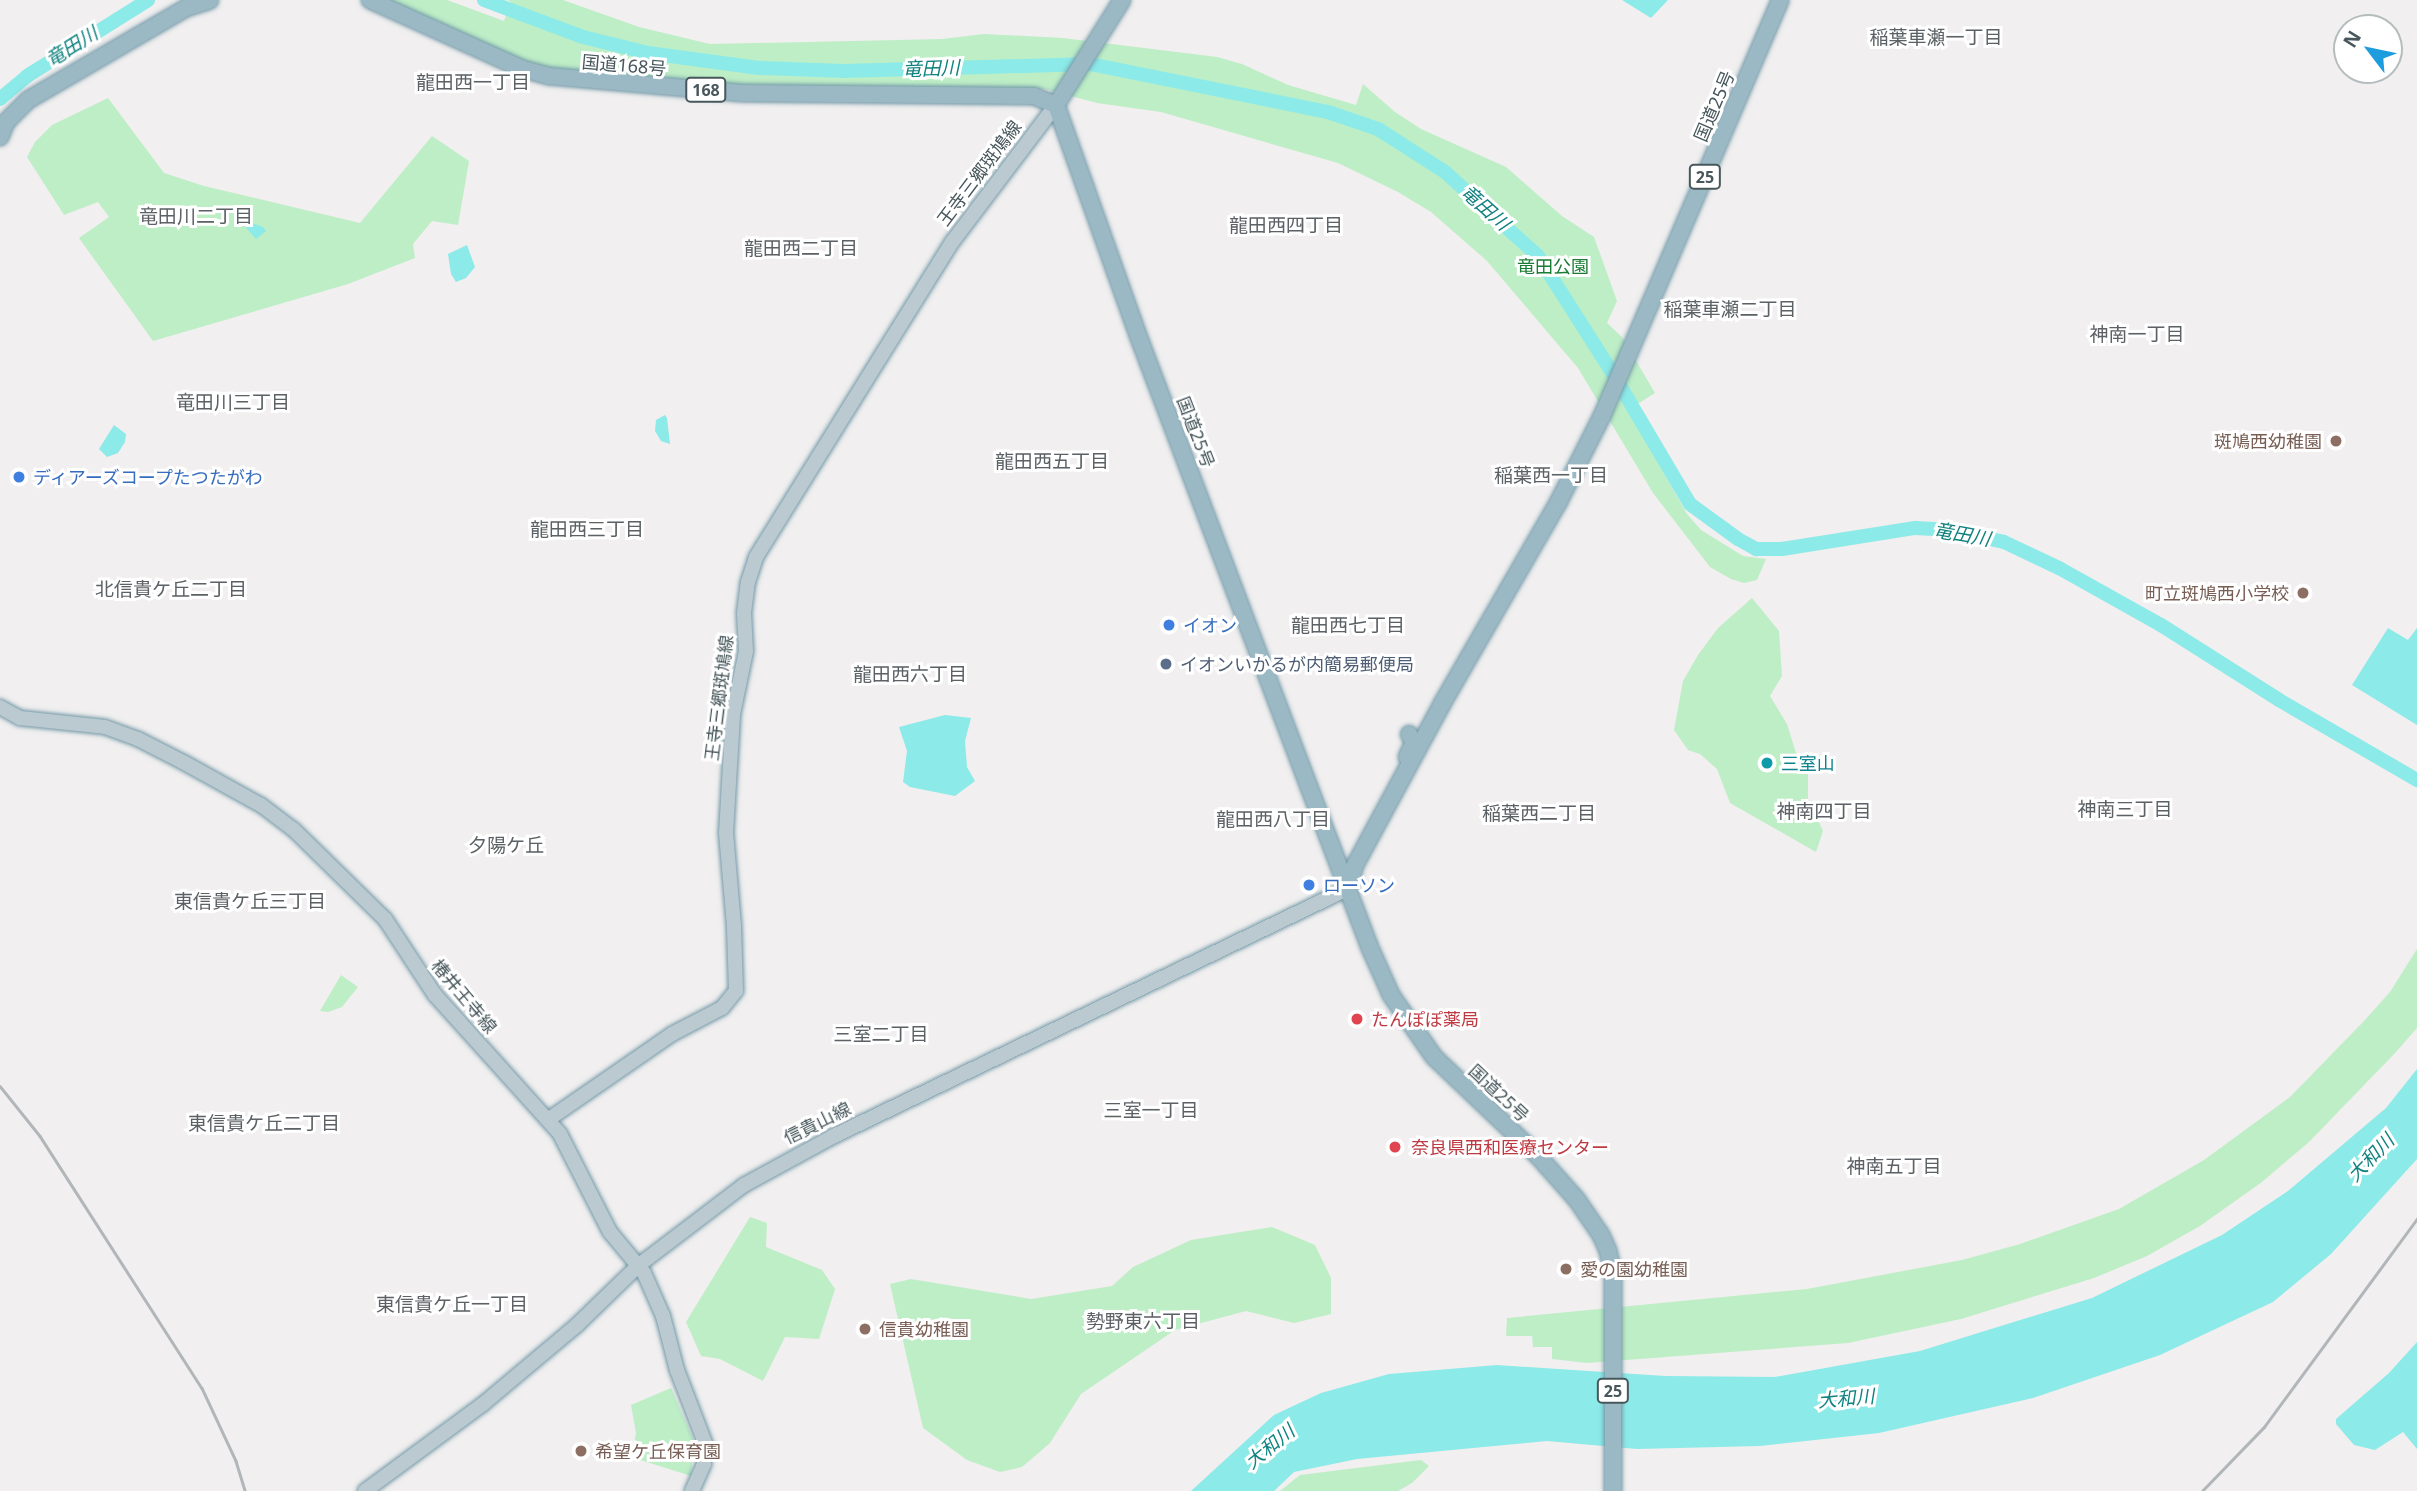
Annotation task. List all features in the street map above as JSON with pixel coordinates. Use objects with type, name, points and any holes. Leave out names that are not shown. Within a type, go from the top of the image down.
[{"type":"highway","points":[[0,137],[6,121],[28,100],[186,8],[210,0]]},
{"type":"highway","name":"国道168号","points":[[370,0],[523,69],[562,78],[742,93],[1034,96],[1056,105]]},
{"type":"highway","points":[[1056,105],[1122,0]]},
{"type":"highway","name":"国道25号","points":[[1349,888],[1355,865],[1416,768],[1438,713],[1559,501],[1607,406],[1780,0]]},
{"type":"highway","name":"国道25号","points":[[1056,105],[1139,338],[1370,948],[1406,1020],[1434,1057],[1538,1156],[1577,1200],[1601,1235],[1608,1251],[1613,1273],[1613,1488]]},
{"type":"highway","points":[[1369,841],[1371,821],[1414,746],[1409,734]]},
{"type":"highway","name":"国道25号","points":[[1349,888],[1380,840],[1396,798]]},
{"type":"main road","name":"王寺三郷斑鳩線","points":[[549,1119],[671,1034],[722,1008],[736,991],[734,926],[726,833],[733,714],[746,651],[744,613],[748,582],[756,556],[953,241],[1056,105]]},
{"type":"main road","name":"椿井王寺線","points":[[0,707],[20,718],[105,727],[138,739],[261,805],[310,845],[385,919],[435,996],[549,1119],[560,1134],[610,1232],[639,1265],[663,1316],[677,1370],[705,1443],[704,1464],[692,1491]]},
{"type":"main road","name":"信貴山線","points":[[365,1491],[494,1395],[577,1325],[639,1265],[744,1185],[789,1158],[1349,888]]},
{"type":"green space","name":"竜田公園","points":[[383,0],[447,0],[504,21],[511,2],[507,0],[563,0],[639,27],[710,44],[942,39],[984,34],[1063,38],[1217,57],[1242,64],[1288,85],[1356,105],[1363,84],[1395,112],[1421,129],[1506,167],[1562,216],[1594,237],[1617,301],[1607,323],[1622,337],[1655,393],[1628,410],[1687,514],[1701,530],[1743,556],[1766,559],[1757,580],[1744,583],[1710,567],[1653,493],[1578,368],[1487,261],[1431,212],[1398,192],[1338,163],[1161,112],[1097,103],[1045,89],[760,87],[535,68]]},
{"type":"green space","points":[[108,98],[164,173],[204,186],[360,223],[432,136],[469,161],[458,225],[432,221],[413,244],[415,258],[348,284],[153,341],[79,238],[109,217],[98,202],[64,215],[27,157],[35,142],[52,125]]},
{"type":"green space","points":[[1752,598],[1779,631],[1782,676],[1770,696],[1787,724],[1796,753],[1808,769],[1808,798],[1823,831],[1816,852],[1730,803],[1717,769],[1700,754],[1688,750],[1674,730],[1683,681],[1698,655],[1718,628]]},
{"type":"green space","points":[[2417,949],[2417,1028],[2396,1052],[2309,1142],[2262,1182],[2200,1226],[2147,1256],[2094,1278],[1961,1319],[1848,1343],[1587,1363],[1552,1359],[1552,1347],[1533,1347],[1532,1336],[1506,1336],[1507,1318],[1807,1289],[1962,1260],[2020,1244],[2119,1209],[2204,1160],[2290,1097],[2390,992]]},
{"type":"green space","points":[[341,975],[358,987],[342,1007],[328,1012],[320,1011]]},
{"type":"green space","points":[[750,1217],[767,1223],[766,1247],[822,1270],[835,1289],[819,1339],[785,1337],[763,1381],[720,1359],[701,1356],[686,1322]]},
{"type":"green space","points":[[1272,1227],[1315,1245],[1331,1278],[1331,1314],[1294,1323],[1246,1311],[1175,1330],[1081,1394],[1050,1443],[1022,1467],[1000,1472],[967,1460],[923,1428],[890,1284],[911,1279],[1031,1299],[1112,1286],[1133,1267],[1191,1240]]},
{"type":"green space","points":[[671,1388],[694,1441],[691,1476],[631,1457],[636,1433],[631,1405]]},
{"type":"green space","points":[[1421,1460],[1429,1466],[1412,1483],[1398,1491],[1280,1491],[1300,1475]]},
{"type":"water","points":[[1622,0],[1668,0],[1651,18]]},
{"type":"water","points":[[244,220],[263,227],[266,231],[256,239],[241,222]]},
{"type":"water","points":[[467,245],[475,267],[466,278],[456,282],[451,274],[448,254]]},
{"type":"water","points":[[665,415],[670,444],[661,441],[655,431],[656,420]]},
{"type":"water","points":[[114,425],[126,434],[125,442],[118,453],[107,457],[99,449]]},
{"type":"water","points":[[2388,628],[2408,640],[2417,628],[2417,725],[2352,685]]},
{"type":"water","points":[[945,715],[971,718],[965,741],[967,767],[975,781],[955,796],[910,787],[903,782],[907,751],[899,727]]},
{"type":"water","name":"大和川","points":[[2417,1069],[2417,1159],[2331,1254],[2273,1302],[2160,1355],[2033,1398],[1879,1433],[1760,1446],[1637,1449],[1547,1441],[1357,1459],[1294,1472],[1274,1491],[1191,1491],[1274,1415],[1321,1393],[1389,1374],[1497,1365],[1665,1376],[1775,1377],[1920,1351],[2092,1298],[2222,1235],[2288,1191],[2386,1108]]},
{"type":"water","points":[[2417,1342],[2417,1449],[2403,1432],[2375,1450],[2354,1445],[2336,1424],[2336,1419],[2389,1373]]},
{"type":"waterway","name":"竜田川","points":[[0,99],[27,76],[148,0]]},
{"type":"waterway","name":"竜田川","points":[[484,0],[583,37],[648,53],[759,68],[843,71],[1090,64],[1328,112],[1378,129],[1445,172],[1538,256],[1612,372],[1690,504],[1738,539],[1756,549],[1782,549],[1915,528],[1948,530],[2004,542],[2059,568],[2161,625],[2279,700],[2417,780]]},
{"type":"railway","points":[[0,1086],[40,1136],[202,1388],[236,1461],[245,1491]]},
{"type":"railway","points":[[2202,1491],[2264,1427],[2417,1219]]},
{"type":"place","name":"斑鳩西幼稚園","points":[[2336,441]]},
{"type":"place","name":"ディアーズコープたつたがわ","points":[[19,477]]},
{"type":"place","name":"町立斑鳩西小学校","points":[[2303,593]]},
{"type":"place","name":"イオン","points":[[1169,625]]},
{"type":"place","name":"イオンいかるが内簡易郵便局","points":[[1166,664]]},
{"type":"place","name":"三室山","points":[[1767,763]]},
{"type":"place","name":"ローソン","points":[[1309,885]]},
{"type":"place","name":"たんぽぽ薬局","points":[[1357,1019]]},
{"type":"place","name":"奈良県西和医療センター","points":[[1395,1147]]},
{"type":"place","name":"愛の園幼稚園","points":[[1566,1269]]},
{"type":"place","name":"信貴幼稚園","points":[[865,1329]]},
{"type":"place","name":"希望ケ丘保育園","points":[[581,1451]]},
{"type":"district","name":"稲葉車瀬一丁目","points":[[1936,38]]},
{"type":"district","name":"龍田西一丁目","points":[[473,83]]},
{"type":"district","name":"竜田川二丁目","points":[[196,217]]},
{"type":"district","name":"龍田西四丁目","points":[[1286,226]]},
{"type":"district","name":"龍田西二丁目","points":[[801,249]]},
{"type":"district","name":"稲葉車瀬二丁目","points":[[1730,310]]},
{"type":"district","name":"神南一丁目","points":[[2137,335]]},
{"type":"district","name":"竜田川三丁目","points":[[233,403]]},
{"type":"district","name":"龍田西五丁目","points":[[1052,462]]},
{"type":"district","name":"稲葉西一丁目","points":[[1551,476]]},
{"type":"district","name":"龍田西三丁目","points":[[587,530]]},
{"type":"district","name":"北信貴ケ丘二丁目","points":[[171,590]]},
{"type":"district","name":"龍田西七丁目","points":[[1348,626]]},
{"type":"district","name":"龍田西六丁目","points":[[910,675]]},
{"type":"district","name":"神南三丁目","points":[[2125,810]]},
{"type":"district","name":"神南四丁目","points":[[1824,812]]},
{"type":"district","name":"稲葉西二丁目","points":[[1539,814]]},
{"type":"district","name":"龍田西八丁目","points":[[1273,820]]},
{"type":"district","name":"夕陽ケ丘","points":[[506,846]]},
{"type":"district","name":"東信貴ケ丘三丁目","points":[[250,902]]},
{"type":"district","name":"三室二丁目","points":[[881,1035]]},
{"type":"district","name":"三室一丁目","points":[[1151,1111]]},
{"type":"district","name":"東信貴ケ丘二丁目","points":[[264,1124]]},
{"type":"district","name":"神南五丁目","points":[[1894,1167]]},
{"type":"district","name":"東信貴ケ丘一丁目","points":[[452,1305]]},
{"type":"district","name":"勢野東六丁目","points":[[1143,1322]]}]
